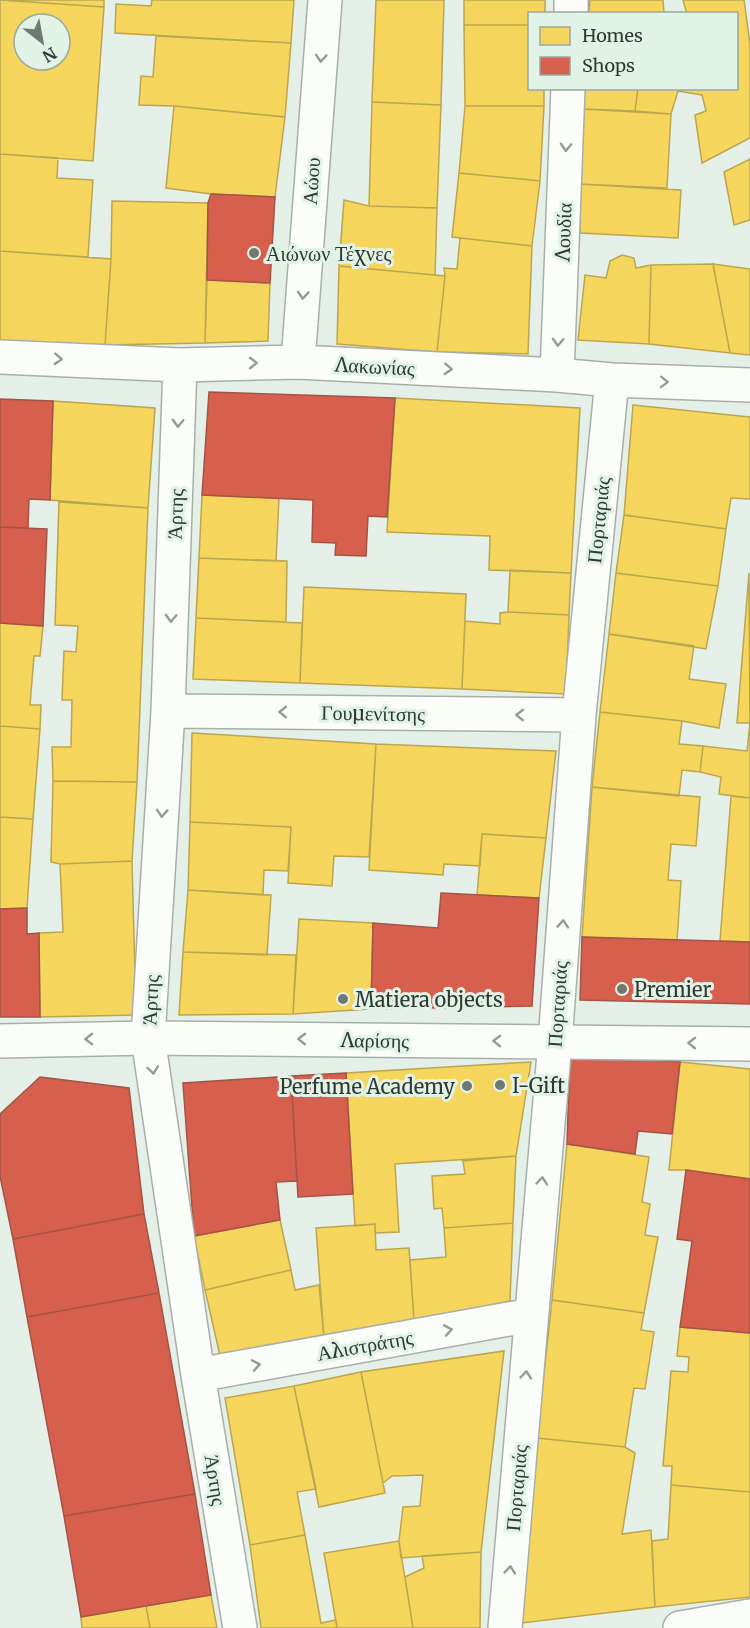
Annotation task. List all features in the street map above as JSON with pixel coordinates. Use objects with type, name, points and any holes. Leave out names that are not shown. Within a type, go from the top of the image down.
[{"type":"street","name":"Αώου","points":[[298,362],[325,0]]},
{"type":"street","name":"Λουδία","points":[[557,375],[568,90]]},
{"type":"street","name":"Λακωνίας","points":[[0,357],[180,365],[298,362],[557,375],[612,380],[750,385]]},
{"type":"street","name":"Άρτης","points":[[180,365],[168,711],[148,1038],[198,1375],[240,1628]]},
{"type":"street","name":"Πορταριάς","points":[[505,1628],[555,1042],[579,715],[612,380]]},
{"type":"street","name":"Γουμενίτσης","points":[[168,711],[579,715]]},
{"type":"street","name":"Λαρίσης","points":[[0,1041],[148,1038],[750,1044]]},
{"type":"street","name":"Αλιστράτης","points":[[198,1375],[531,1315]]},
{"type":"street","points":[[680,1628],[750,1616]]},
{"type":"building: Homes","points":[[0,0],[104,7],[93,161],[0,154]]},
{"type":"building: Homes","points":[[0,0],[104,0],[104,7]]},
{"type":"building: Homes","points":[[152,0],[294,0],[291,43],[115,33],[116,4],[151,6]]},
{"type":"building: Homes","points":[[376,0],[444,0],[441,105],[372,102]]},
{"type":"building: Homes","points":[[464,0],[545,0],[545,12],[528,12],[528,25],[464,25]]},
{"type":"building: Homes","points":[[590,0],[663,0],[664,12],[589,12]]},
{"type":"building: Homes","points":[[683,0],[744,0],[750,44],[750,138],[702,163],[695,115],[706,111],[702,95],[678,91],[671,114],[635,111],[638,90],[738,90],[738,12],[686,12]]},
{"type":"building: Homes","points":[[464,25],[528,25],[528,90],[544,90],[544,106],[465,106]]},
{"type":"building: Homes","points":[[156,36],[291,43],[285,117],[174,106],[139,105],[141,76],[153,77]]},
{"type":"building: Homes","points":[[584,90],[638,90],[635,111],[583,109]]},
{"type":"building: Homes","points":[[372,102],[441,105],[437,208],[369,206]]},
{"type":"building: Homes","points":[[174,106],[285,117],[275,197],[211,194],[166,188]]},
{"type":"building: Homes","points":[[465,106],[544,106],[540,181],[459,173]]},
{"type":"building: Homes","points":[[583,109],[671,114],[667,188],[579,184]]},
{"type":"building: Homes","points":[[0,154],[58,158],[57,178],[93,180],[88,257],[0,251]]},
{"type":"building: Homes","points":[[750,159],[750,220],[734,225],[724,172]]},
{"type":"building: Homes","points":[[459,173],[540,181],[532,246],[452,237]]},
{"type":"building: Homes","points":[[579,184],[681,190],[678,238],[580,233]]},
{"type":"building: Homes","points":[[344,200],[369,206],[437,208],[435,275],[339,266]]},
{"type":"building: Homes","points":[[112,201],[208,203],[205,343],[105,345],[111,259]]},
{"type":"building: Homes","points":[[460,238],[532,246],[528,354],[437,352],[444,268],[457,269]]},
{"type":"building: Homes","points":[[0,251],[111,259],[105,345],[0,345]]},
{"type":"building: Homes","points":[[622,255],[634,258],[636,268],[651,265],[649,344],[578,340],[585,275],[606,278],[610,261]]},
{"type":"building: Homes","points":[[713,264],[730,353],[649,344],[651,265]]},
{"type":"building: Homes","points":[[713,264],[750,269],[750,355],[730,353]]},
{"type":"building: Homes","points":[[339,266],[445,276],[437,352],[337,344]]},
{"type":"building: Homes","points":[[207,280],[270,283],[268,341],[205,343]]},
{"type":"building: Homes","points":[[395,398],[580,408],[571,573],[489,570],[490,536],[387,532]]},
{"type":"building: Homes","points":[[53,401],[155,408],[148,508],[50,500]]},
{"type":"building: Homes","points":[[633,405],[750,417],[750,499],[731,498],[726,529],[624,515]]},
{"type":"building: Homes","points":[[202,495],[279,498],[276,561],[199,558]]},
{"type":"building: Homes","points":[[59,502],[148,508],[137,782],[53,781],[52,747],[71,747],[72,700],[62,700],[64,651],[76,652],[78,626],[55,625]]},
{"type":"building: Homes","points":[[624,515],[726,529],[718,586],[616,573]]},
{"type":"building: Homes","points":[[199,558],[287,561],[286,622],[196,618]]},
{"type":"building: Homes","points":[[510,570],[571,573],[569,615],[508,612]]},
{"type":"building: Homes","points":[[616,573],[718,586],[706,649],[609,634]]},
{"type":"building: Homes","points":[[749,573],[750,723],[737,723]]},
{"type":"building: Homes","points":[[304,587],[466,594],[462,689],[300,683]]},
{"type":"building: Homes","points":[[500,613],[569,615],[566,694],[462,689],[465,621],[500,624]]},
{"type":"building: Homes","points":[[196,618],[302,623],[300,683],[193,679]]},
{"type":"building: Homes","points":[[0,623],[43,626],[40,656],[34,656],[30,705],[41,705],[40,729],[0,726]]},
{"type":"building: Homes","points":[[609,634],[694,646],[689,679],[726,684],[719,728],[682,721],[600,712]]},
{"type":"building: Homes","points":[[600,712],[682,721],[679,744],[703,746],[700,772],[682,770],[679,796],[592,787]]},
{"type":"building: Homes","points":[[750,723],[750,798],[719,794],[721,777],[700,772],[703,746],[747,751]]},
{"type":"building: Homes","points":[[0,726],[40,729],[33,819],[0,817]]},
{"type":"building: Homes","points":[[192,733],[376,744],[369,857],[334,856],[332,886],[288,883],[291,827],[190,822]]},
{"type":"building: Homes","points":[[376,744],[556,751],[546,838],[482,834],[480,866],[444,864],[443,875],[369,870]]},
{"type":"building: Homes","points":[[53,781],[137,782],[132,861],[60,864],[51,862]]},
{"type":"building: Homes","points":[[592,787],[700,797],[696,846],[671,844],[668,880],[681,881],[677,941],[582,937]]},
{"type":"building: Homes","points":[[731,796],[750,798],[750,942],[720,941]]},
{"type":"building: Homes","points":[[0,817],[33,819],[27,908],[0,909]]},
{"type":"building: Homes","points":[[190,822],[291,827],[288,871],[264,870],[263,895],[188,890]]},
{"type":"building: Homes","points":[[482,834],[546,838],[539,898],[477,895]]},
{"type":"building: Homes","points":[[132,861],[136,1015],[40,1017],[39,933],[63,932],[60,864]]},
{"type":"building: Homes","points":[[188,890],[271,895],[267,955],[183,952]]},
{"type":"building: Homes","points":[[299,919],[373,923],[371,1009],[293,1014]]},
{"type":"building: Homes","points":[[183,952],[296,955],[293,1014],[179,1015]]},
{"type":"building: Homes","points":[[531,1062],[516,1156],[395,1164],[399,1232],[375,1233],[375,1224],[355,1226],[346,1073]]},
{"type":"building: Homes","points":[[680,1062],[750,1069],[750,1179],[686,1170],[669,1170]]},
{"type":"building: Homes","points":[[567,1144],[649,1157],[642,1202],[650,1204],[645,1235],[658,1237],[644,1313],[552,1300]]},
{"type":"building: Homes","points":[[516,1156],[513,1223],[444,1228],[442,1208],[434,1209],[432,1176],[465,1174],[463,1161]]},
{"type":"building: Homes","points":[[280,1220],[291,1270],[205,1290],[194,1236]]},
{"type":"building: Homes","points":[[513,1223],[510,1301],[414,1321],[410,1260],[446,1257],[444,1228]]},
{"type":"building: Homes","points":[[375,1224],[376,1250],[409,1248],[414,1321],[324,1338],[316,1228]]},
{"type":"building: Homes","points":[[291,1270],[295,1290],[319,1285],[324,1338],[221,1360],[205,1290]]},
{"type":"building: Homes","points":[[552,1300],[644,1313],[641,1330],[654,1332],[645,1389],[634,1388],[625,1447],[537,1438]]},
{"type":"building: Homes","points":[[680,1327],[750,1333],[750,1492],[671,1485],[672,1466],[663,1466],[671,1371],[688,1372],[689,1357],[677,1356]]},
{"type":"building: Homes","points":[[504,1351],[481,1552],[401,1558],[399,1541],[403,1507],[420,1506],[423,1475],[392,1476],[383,1483],[361,1372]]},
{"type":"building: Homes","points":[[361,1372],[385,1493],[319,1507],[294,1386]]},
{"type":"building: Homes","points":[[294,1386],[316,1489],[297,1492],[305,1535],[250,1545],[225,1398]]},
{"type":"building: Homes","points":[[537,1438],[625,1447],[635,1453],[622,1534],[651,1530],[655,1607],[522,1623]]},
{"type":"building: Homes","points":[[671,1485],[750,1492],[750,1597],[655,1607],[652,1541],[668,1539]]},
{"type":"building: Homes","points":[[305,1535],[321,1623],[336,1620],[337,1628],[261,1628],[250,1545]]},
{"type":"building: Homes","points":[[399,1541],[413,1628],[337,1628],[324,1553]]},
{"type":"building: Homes","points":[[481,1552],[480,1628],[413,1628],[405,1577],[424,1568],[422,1556]]},
{"type":"building: Homes","points":[[211,1595],[217,1628],[150,1628],[146,1606]]},
{"type":"building: Homes","points":[[146,1606],[150,1628],[82,1628],[81,1617]]},
{"type":"building: Shops","points":[[211,194],[275,197],[270,283],[207,280],[208,203]]},
{"type":"building: Shops","points":[[209,392],[395,398],[387,517],[368,516],[366,556],[335,555],[336,543],[312,542],[313,500],[202,495]]},
{"type":"building: Shops","points":[[0,399],[53,401],[50,500],[29,499],[28,528],[0,527]]},
{"type":"building: Shops","points":[[0,527],[47,529],[43,626],[0,623]]},
{"type":"building: Shops","points":[[441,893],[539,898],[532,1006],[371,1009],[373,923],[438,928]]},
{"type":"building: Shops","points":[[27,908],[27,934],[39,933],[40,1017],[0,1017],[0,909]]},
{"type":"building: Shops","points":[[582,937],[750,942],[750,1004],[580,1000]]},
{"type":"building: Shops","points":[[570,1053],[680,1062],[672,1134],[638,1131],[635,1154],[567,1144]]},
{"type":"building: Shops","points":[[346,1073],[353,1194],[298,1197],[291,1076]]},
{"type":"building: Shops","points":[[291,1076],[297,1181],[276,1182],[280,1220],[194,1236],[183,1083]]},
{"type":"building: Shops","points":[[40,1077],[129,1088],[144,1214],[13,1239],[0,1176],[0,1114]]},
{"type":"building: Shops","points":[[686,1170],[750,1179],[750,1333],[680,1327],[692,1241],[677,1239]]},
{"type":"building: Shops","points":[[144,1214],[159,1293],[27,1317],[13,1239]]},
{"type":"building: Shops","points":[[159,1293],[195,1494],[64,1516],[27,1317]]},
{"type":"building: Shops","points":[[195,1494],[211,1595],[81,1617],[64,1516]]},
{"type":"place","name":"Αιώνων Τέχνες","points":[[254,253]]},
{"type":"place","name":"Premier","points":[[622,989]]},
{"type":"place","name":"Matiera objects","points":[[343,999]]},
{"type":"place","name":"I-Gift","points":[[500,1085]]},
{"type":"place","name":"Perfume Academy","points":[[467,1086]]}]
